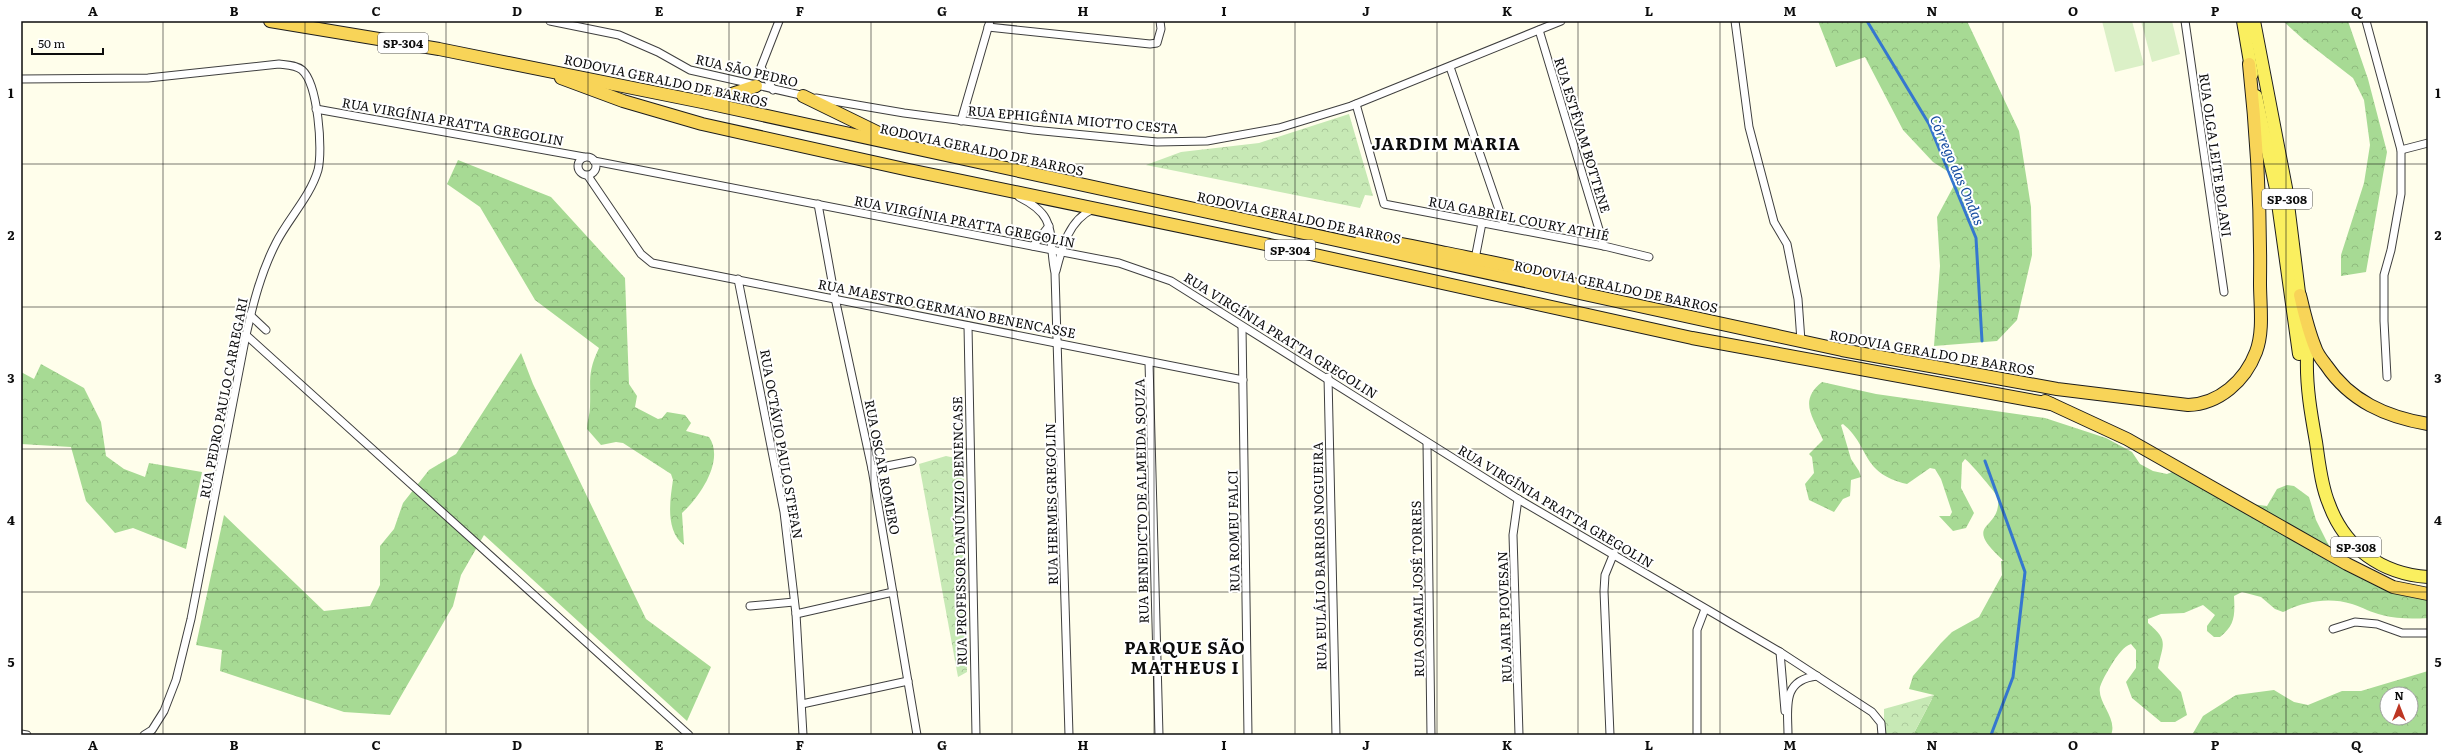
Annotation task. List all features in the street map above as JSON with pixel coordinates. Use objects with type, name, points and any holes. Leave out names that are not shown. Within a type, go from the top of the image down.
[{"type":"highway","name":"RODOVIA GERALDO DE BARROS","points":[[270,21],[536,68],[707,102],[910,148],[1801,341],[2057,389],[2198,404],[2217,398],[2235,384],[2247,371],[2259,339],[2261,222],[2258,144],[2249,64]]},
{"type":"highway","name":"RODOVIA GERALDO DE BARROS","points":[[536,68],[623,101],[702,124],[1692,338],[2051,404]]},
{"type":"highway","points":[[707,102],[756,86]]},
{"type":"highway","points":[[803,96],[910,148]]},
{"type":"highway","points":[[1338,240],[1382,240],[1475,259],[1561,279],[1620,301]]},
{"type":"highway","points":[[2300,295],[2315,349],[2345,389],[2374,409],[2404,420],[2428,424]]},
{"type":"highway","points":[[2010,380],[2051,404],[2127,439],[2353,567],[2393,587],[2428,594]]},
{"type":"main road","name":"SP-308","points":[[2242,21],[2249,64],[2276,189],[2299,358],[2306,378],[2328,504],[2343,532],[2355,546],[2370,559],[2387,568],[2414,576],[2428,577]]},
{"type":"main road","name":"SP-308","points":[[2254,21],[2286,188],[2307,357],[2306,378]]},
{"type":"street","name":"RUA SÃO PEDRO","points":[[550,21],[619,35],[658,52],[690,70],[803,96]]},
{"type":"street","points":[[773,90],[761,67],[779,21]]},
{"type":"street","points":[[961,121],[989,24],[1150,44],[1156,43],[1160,34],[1160,21]]},
{"type":"street","name":"RUA EPHIGÊNIA MIOTTO CESTA","points":[[803,96],[961,121],[1157,142],[1195,142],[1241,136],[1279,128],[1356,104],[1561,21]]},
{"type":"street","points":[[1735,21],[1749,127],[1774,222],[1787,244],[1798,299],[1801,341]]},
{"type":"street","name":"RUA OLGA LEITE BOLANI","points":[[2185,21],[2224,292]]},
{"type":"street","points":[[2366,21],[2401,150],[2401,194],[2391,250],[2384,275],[2384,321],[2387,377]]},
{"type":"street","name":"RUA ESTÊVAM BOTTENE","points":[[1539,30],[1604,246]]},
{"type":"street","name":"RUA PEDRO PAULO CARREGARI","points":[[21,79],[148,78],[279,64],[295,67],[302,71],[307,78],[316,109],[321,143],[318,172],[276,242],[265,268],[250,315],[191,619],[176,680],[164,711],[152,730],[144,735]]},
{"type":"street","points":[[1450,67],[1505,227]]},
{"type":"street","name":"RUA GABRIEL COURY ATHIÉ","points":[[1356,104],[1384,204],[1604,246],[1649,257]]},
{"type":"street","name":"RUA VIRGÍNIA PRATTA GREGOLIN","points":[[316,109],[584,158]]},
{"type":"street","points":[[2401,150],[2428,143]]},
{"type":"street","points":[[584,158],[594,161],[595,171],[588,176],[583,175],[578,168],[580,160],[584,158]]},
{"type":"street","name":"RUA VIRGÍNIA PRATTA GREGOLIN","points":[[594,161],[1033,246],[1119,264],[1164,278],[1242,327],[1328,377],[1427,443],[1518,499],[1614,553],[1705,609],[1780,652],[1872,712],[1879,719],[1882,735]]},
{"type":"street","name":"RUA MAESTRO GERMANO BENENCASSE","points":[[588,176],[646,259],[652,263],[835,298],[968,326],[1058,342],[1149,362],[1243,380]]},
{"type":"street","name":"RUA HERMES GREGOLIN","points":[[1000,188],[1034,204],[1043,212],[1049,226],[1055,273],[1069,735]]},
{"type":"street","name":"RUA OSCAR ROMERO","points":[[818,204],[835,298],[872,469],[917,735]]},
{"type":"street","name":"RUA HERMES GREGOLIN","points":[[1055,273],[1068,233],[1076,220],[1094,208]]},
{"type":"street","points":[[1475,259],[1482,223]]},
{"type":"street","points":[[1033,246],[1049,226]]},
{"type":"street","name":"RUA OCTÁVIO PAULO STEFAN","points":[[738,279],[783,504],[796,614],[803,735]]},
{"type":"street","points":[[250,315],[266,330]]},
{"type":"street","name":"RUA PROFESSOR DANÚNZIO BENENCASE","points":[[968,326],[976,735]]},
{"type":"street","name":"RUA ROMEU FALCI","points":[[1242,327],[1248,735]]},
{"type":"street","points":[[246,336],[689,735]]},
{"type":"street","name":"RUA BENEDICTO DE ALMEIDA SOUZA","points":[[1149,362],[1159,735]]},
{"type":"street","name":"RUA EULÁLIO BARRIOS NOGUEIRA","points":[[1328,377],[1336,735]]},
{"type":"street","name":"RUA OSMAIL JOSÉ TORRES","points":[[1427,443],[1431,735]]},
{"type":"street","points":[[872,469],[912,462]]},
{"type":"street","name":"RUA JAIR PIOVESAN","points":[[1518,499],[1513,535],[1519,735]]},
{"type":"street","points":[[1610,735],[1604,591],[1605,575],[1614,553]]},
{"type":"street","points":[[796,614],[893,592]]},
{"type":"street","points":[[750,606],[794,602]]},
{"type":"street","points":[[1697,735],[1697,630],[1705,609]]},
{"type":"street","points":[[2333,629],[2355,622],[2377,624],[2402,633],[2428,633]]},
{"type":"street","points":[[1780,652],[1783,707],[1788,721]]},
{"type":"street","points":[[1788,735],[1788,697],[1794,685],[1805,678],[1816,676]]},
{"type":"street","points":[[802,704],[908,681]]},
{"type":"street","points":[[21,734],[27,735]]},
{"type":"green space","points":[[1818,21],[1967,21],[2019,131],[2031,207],[2032,255],[2017,320],[1997,341],[1934,346],[1940,266],[1937,217],[1958,178],[1933,162],[1903,130],[1865,57],[1836,67]]},
{"type":"green space","points":[[2102,21],[2132,21],[2144,65],[2115,72]]},
{"type":"green space","points":[[2141,21],[2172,21],[2180,54],[2152,62]]},
{"type":"green space","points":[[2283,21],[2348,21],[2368,79],[2387,152],[2366,272],[2341,276],[2341,255],[2364,183],[2370,145],[2364,100],[2353,78],[2304,40]]},
{"type":"green space","points":[[1349,114],[1373,196],[1365,195],[1360,208],[1146,165],[1181,152],[1259,143]]},
{"type":"green space","points":[[458,160],[551,197],[625,278],[629,384],[637,396],[635,407],[658,419],[662,418],[667,412],[685,415],[691,423],[686,431],[709,437],[713,446],[714,456],[708,478],[696,498],[682,513],[684,545],[678,539],[671,524],[670,506],[673,480],[671,474],[623,443],[616,442],[601,445],[587,429],[590,410],[591,371],[599,348],[535,300],[480,207],[447,184]]},
{"type":"green space","points":[[521,353],[533,384],[646,619],[711,667],[687,721],[484,535],[461,575],[453,606],[390,715],[344,712],[220,671],[222,650],[196,645],[224,515],[324,611],[370,606],[380,585],[380,546],[394,529],[403,503],[429,470],[456,454]]},
{"type":"green space","points":[[41,364],[84,388],[101,422],[106,456],[124,469],[145,477],[149,463],[202,472],[186,549],[133,528],[115,533],[86,501],[71,447],[21,444],[21,372],[34,379]]},
{"type":"green space","points":[[1822,382],[1876,394],[2045,418],[2106,438],[2132,452],[2140,464],[2153,471],[2167,474],[2180,469],[2235,502],[2267,506],[2277,489],[2287,485],[2294,486],[2309,497],[2316,520],[2341,565],[2349,572],[2408,590],[2428,599],[2428,618],[2416,619],[2388,616],[2374,613],[2352,604],[2335,601],[2317,601],[2300,605],[2283,612],[2275,609],[2261,597],[2242,592],[2234,596],[2233,620],[2229,628],[2220,637],[2214,637],[2207,631],[2207,626],[2215,615],[2203,605],[2184,613],[2161,614],[2148,619],[2148,623],[2159,634],[2163,643],[2158,668],[2181,692],[2187,715],[2175,722],[2161,722],[2132,698],[2126,682],[2136,668],[2136,650],[2131,644],[2124,648],[2115,659],[2100,687],[2101,699],[2112,723],[2111,735],[1913,735],[1934,695],[1909,689],[1913,676],[1952,632],[1979,617],[2002,575],[2001,561],[2004,561],[1991,548],[1985,539],[1983,532],[1998,508],[1998,497],[1965,459],[1962,463],[1961,488],[1974,513],[1966,528],[1953,531],[1939,516],[1950,516],[1952,512],[1941,479],[1935,469],[1930,468],[1907,484],[1892,479],[1881,473],[1873,466],[1852,433],[1843,424],[1841,425],[1851,459],[1861,477],[1851,480],[1850,496],[1843,499],[1834,512],[1809,500],[1805,484],[1814,473],[1812,457],[1809,454],[1823,440],[1812,417],[1809,403],[1815,389]]},
{"type":"green space","points":[[946,456],[955,458],[964,474],[967,672],[958,677],[919,464]]},
{"type":"green space","points":[[2428,671],[2428,735],[2192,735],[2203,716],[2236,695],[2274,690],[2294,702],[2308,705],[2342,691],[2361,691]]},
{"type":"green space","points":[[1934,695],[1913,735],[1884,735],[1884,709]]},
{"type":"waterway","name":"Córrego das Ondas","points":[[1867,21],[1929,124],[1976,238],[1982,341]]},
{"type":"waterway","name":"Córrego das Ondas","points":[[1985,461],[2025,572],[2013,677],[1991,735]]},
{"type":"district","name":"JARDIM MARIA","points":[[1446,142]]},
{"type":"district","name":"PARQUE SÃO MATHEUS I","points":[[1185,656]]}]
